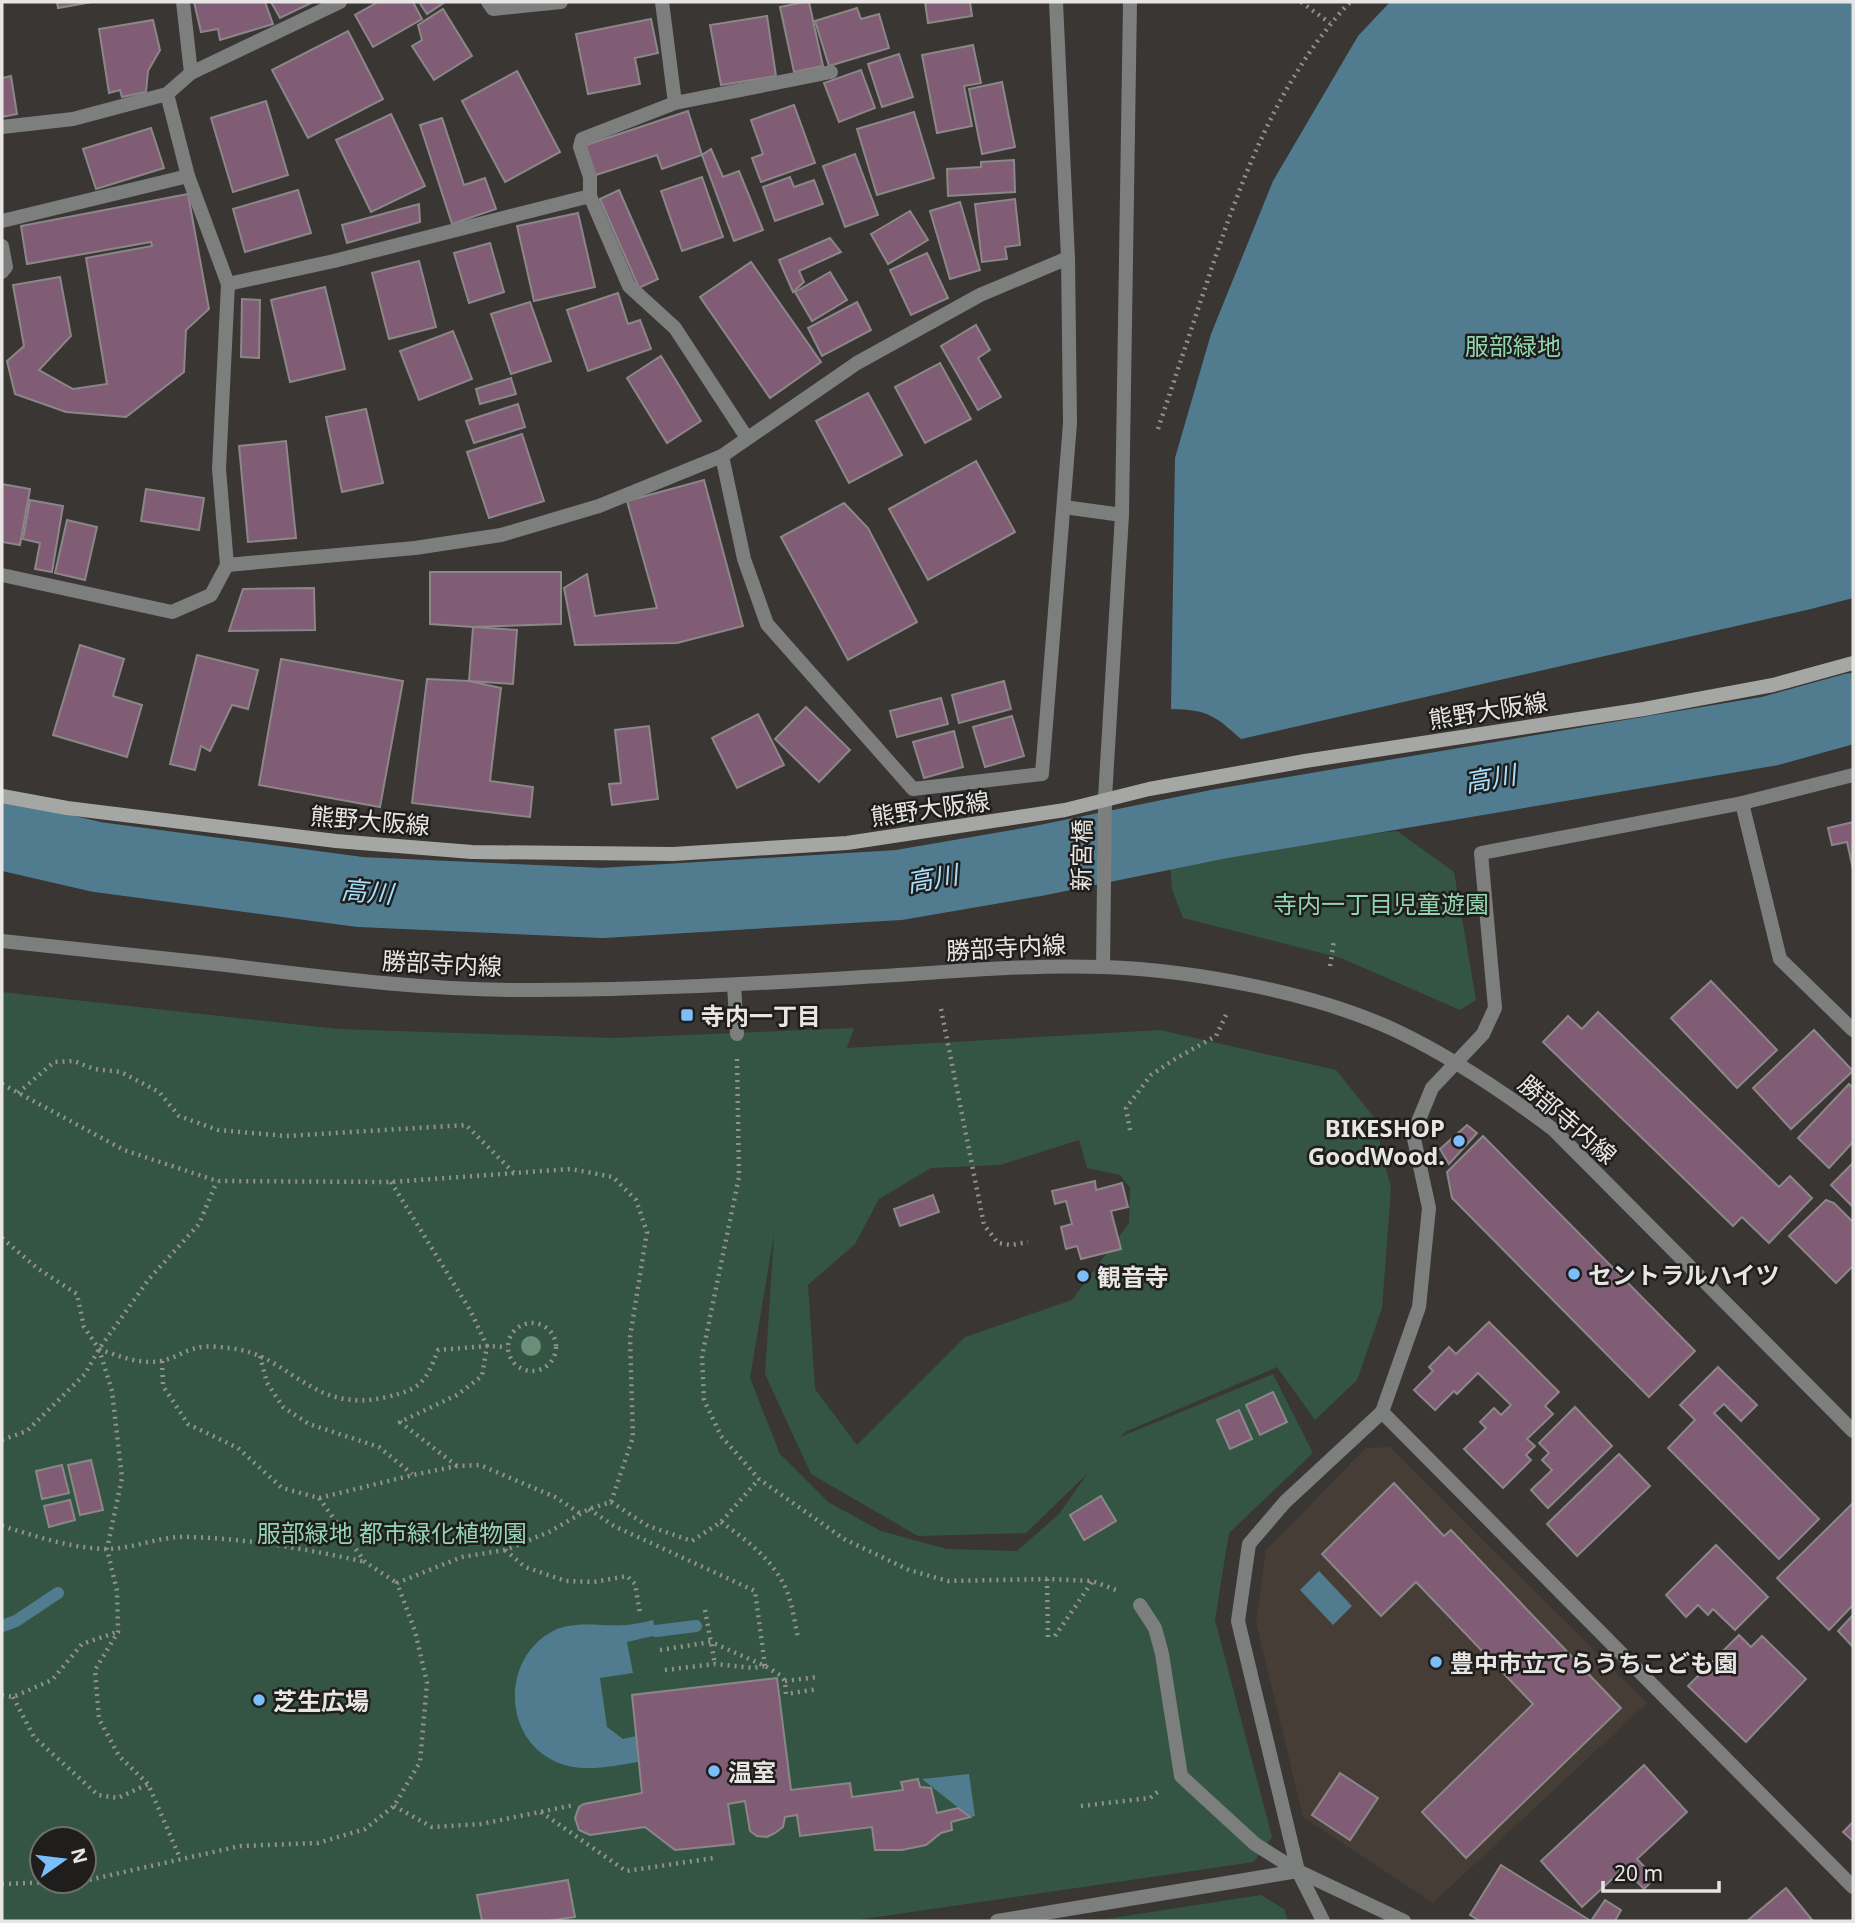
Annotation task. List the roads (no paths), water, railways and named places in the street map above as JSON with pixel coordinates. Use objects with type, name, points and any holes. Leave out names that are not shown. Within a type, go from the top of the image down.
[{"type":"main road","name":"熊野大阪線","points":[[2,796],[67,808],[336,841],[472,852],[673,855],[847,843],[1065,810],[1105,799],[1305,761],[1644,709],[1773,685],[1853,663]]},
{"type":"street","points":[[183,2],[191,73]]},
{"type":"street","points":[[2,127],[73,119],[167,94],[191,73],[340,2]]},
{"type":"street","points":[[488,2],[493,9],[561,2]]},
{"type":"street","points":[[662,2],[675,103]]},
{"type":"street","points":[[722,456],[744,559],[766,624],[913,789],[1042,774],[1070,423],[1068,258],[1056,2]]},
{"type":"street","name":"新宮橋","points":[[1103,967],[1105,799],[1122,516],[1130,2]]},
{"type":"street","points":[[747,438],[676,328],[629,286],[590,196],[590,177],[580,147],[582,139],[675,103],[831,72]]},
{"type":"street","points":[[2,575],[172,612],[211,595],[227,565],[219,469],[228,284],[188,176],[167,94]]},
{"type":"street","points":[[2,221],[188,176]]},
{"type":"street","points":[[228,284],[334,261],[590,196]]},
{"type":"street","points":[[2,246],[6,267],[2,272]]},
{"type":"street","points":[[227,565],[415,548],[501,535],[598,506],[722,456],[857,363],[980,295],[1068,258]]},
{"type":"street","points":[[1064,507],[1122,516]]},
{"type":"street","points":[[1324,1921],[1298,1871],[1238,1621],[1248,1544],[1285,1502],[1382,1412],[1419,1307],[1429,1208],[1413,1134],[1432,1088],[1483,1034],[1495,1008],[1481,853],[1742,803],[1853,775]]},
{"type":"street","points":[[1742,803],[1780,959],[1853,1030]]},
{"type":"street","name":"勝部寺内線","points":[[2,941],[362,983],[533,990],[734,985],[1044,967],[1103,967],[1148,970],[1241,984],[1325,1004],[1396,1031],[1456,1063],[1501,1090],[1554,1130],[1853,1431]]},
{"type":"street","points":[[734,985],[737,1034]]},
{"type":"street","points":[[1382,1412],[1853,1887]]},
{"type":"street","points":[[1140,1605],[1155,1628],[1162,1654],[1181,1776],[1255,1844],[1298,1871],[1404,1921]]},
{"type":"street","points":[[998,1921],[1298,1871]]},
{"type":"water","name":"服部緑地","points":[[1390,2],[1853,2],[1853,598],[1241,739],[1210,715],[1171,709],[1175,458],[1211,334],[1273,181],[1358,36]]},
{"type":"water","points":[[1319,1571],[1352,1606],[1333,1625],[1300,1590]]},
{"type":"water","points":[[653,1620],[657,1635],[627,1642],[633,1673],[600,1678],[607,1727],[623,1739],[636,1736],[638,1762],[596,1768],[574,1767],[554,1761],[537,1749],[525,1734],[517,1716],[515,1697],[517,1677],[524,1659],[536,1643],[553,1631],[570,1626],[627,1625]]},
{"type":"water","points":[[969,1774],[975,1816],[970,1817],[922,1779]]},
{"type":"waterway","name":"高川","points":[[2,835],[97,857],[360,892],[602,903],[899,885],[1038,861],[1219,824],[1770,731],[1853,708]]},
{"type":"waterway","points":[[2,1626],[16,1621],[58,1593]]},
{"type":"waterway","points":[[656,1631],[696,1626]]},
{"type":"place","name":"寺内一丁目","points":[[687,1015]]},
{"type":"place","name":"BIKESHOP GoodWood.","points":[[1459,1141]]},
{"type":"place","name":"セントラルハイツ","points":[[1574,1274]]},
{"type":"place","name":"観音寺","points":[[1083,1276]]},
{"type":"place","name":"豊中市立てらうちこども園","points":[[1436,1662]]},
{"type":"place","name":"芝生広場","points":[[259,1700]]},
{"type":"place","name":"温室","points":[[714,1771]]},
{"type":"park label","name":"寺内一丁目児童遊園","points":[[1381,903]]},
{"type":"park label","name":"服部緑地 都市緑化植物園","points":[[392,1532]]}]
